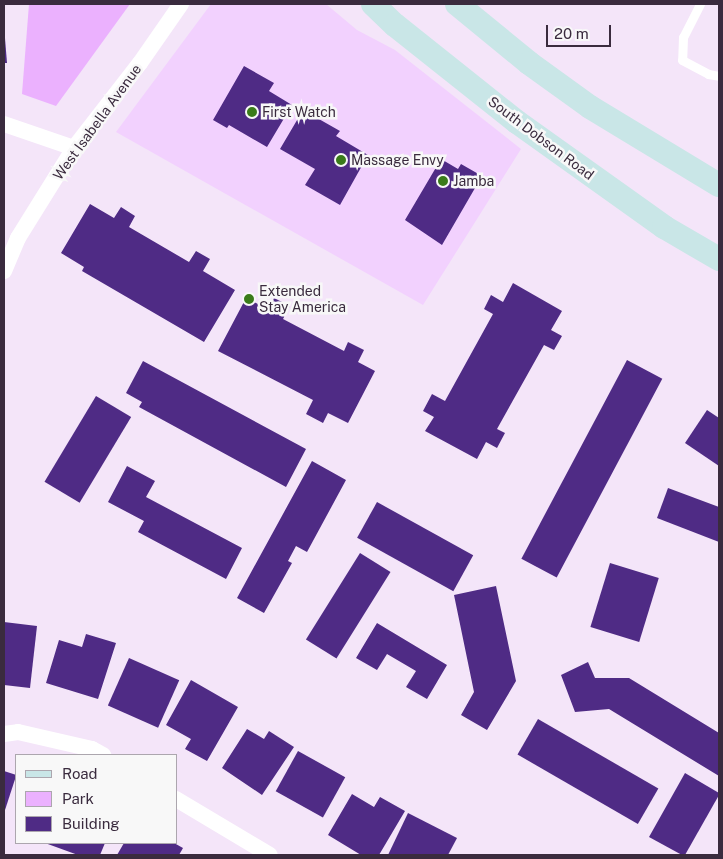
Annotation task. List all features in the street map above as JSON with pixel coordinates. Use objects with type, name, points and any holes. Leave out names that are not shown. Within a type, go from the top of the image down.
[{"type":"main road","name":"South Dobson Road","points":[[373,4],[395,25],[517,122],[664,227],[719,259]]},
{"type":"main road","points":[[457,4],[590,107],[719,186]]},
{"type":"street","name":"West Isabella Avenue","points":[[4,270],[18,238],[74,148],[140,63],[181,4]]},
{"type":"street","points":[[4,124],[74,148]]},
{"type":"street","points":[[4,734],[18,732],[92,749],[101,754]]},
{"type":"street","points":[[178,800],[270,855]]},
{"type":"lane","points":[[700,4],[683,37],[682,60],[708,74],[719,76]]},
{"type":"shaded area","points":[[211,4],[326,4],[357,30],[395,50],[521,149],[423,305],[116,132]]},
{"type":"green space","points":[[29,4],[130,4],[56,106],[22,94]]},
{"type":"building","points":[[4,26],[7,63],[4,63]]},
{"type":"building","name":"First Watch","points":[[244,66],[274,83],[269,91],[292,105],[267,147],[229,125],[227,128],[213,120]]},
{"type":"building","points":[[303,110],[340,131],[336,136],[368,155],[340,205],[305,185],[315,169],[280,149]]},
{"type":"building","points":[[441,159],[458,169],[461,164],[482,176],[442,245],[405,220]]},
{"type":"building","points":[[90,204],[114,218],[121,207],[135,216],[129,227],[189,262],[196,251],[210,259],[203,271],[235,290],[204,342],[82,271],[84,267],[61,253]]},
{"type":"building","points":[[513,283],[562,311],[551,330],[562,336],[554,350],[544,345],[497,429],[505,433],[497,448],[486,442],[477,459],[425,431],[434,417],[423,411],[432,394],[445,401],[493,314],[484,309],[491,295],[503,302]]},
{"type":"building","points":[[246,298],[268,309],[274,298],[290,306],[283,319],[344,351],[348,342],[364,350],[358,362],[375,371],[348,423],[328,413],[323,423],[306,414],[313,400],[218,351]]},
{"type":"building","points":[[627,360],[662,379],[557,577],[521,559]]},
{"type":"building","points":[[143,361],[306,449],[286,487],[139,407],[142,402],[126,393]]},
{"type":"building","points":[[96,396],[131,417],[80,503],[44,482]]},
{"type":"building","points":[[707,410],[719,418],[719,466],[685,443]]},
{"type":"building","points":[[312,461],[346,480],[307,552],[296,546],[288,561],[292,563],[264,613],[237,598]]},
{"type":"building","points":[[127,466],[155,481],[146,497],[242,548],[226,579],[138,532],[144,521],[108,502]]},
{"type":"building","points":[[668,488],[719,507],[719,542],[657,518]]},
{"type":"building","points":[[377,502],[473,555],[453,591],[357,538]]},
{"type":"building","points":[[360,553],[391,572],[336,659],[306,640]]},
{"type":"building","points":[[610,563],[659,578],[639,642],[590,627]]},
{"type":"building","points":[[496,586],[516,681],[487,730],[461,715],[474,692],[454,595]]},
{"type":"building","points":[[4,622],[37,626],[30,688],[4,685]]},
{"type":"building","points":[[377,623],[447,665],[427,699],[406,687],[416,671],[387,654],[377,670],[356,658]]},
{"type":"building","points":[[86,634],[116,643],[98,699],[46,683],[59,640],[82,647]]},
{"type":"building","points":[[129,658],[179,680],[158,728],[108,706]]},
{"type":"building","points":[[588,662],[595,678],[629,678],[719,733],[719,776],[609,709],[575,712],[561,675]]},
{"type":"building","points":[[191,680],[238,707],[207,761],[185,749],[191,739],[166,725]]},
{"type":"building","points":[[538,719],[658,788],[638,824],[518,755]]},
{"type":"building","points":[[247,729],[264,739],[269,731],[294,747],[262,795],[222,768]]},
{"type":"building","points":[[298,751],[345,777],[323,817],[276,791]]},
{"type":"building","points":[[4,771],[15,775],[15,779],[4,813]]},
{"type":"building","points":[[685,773],[719,793],[719,795],[685,855],[682,855],[649,837]]},
{"type":"building","points":[[352,794],[374,807],[380,797],[405,811],[379,855],[361,855],[328,835]]},
{"type":"building","points":[[408,813],[457,838],[448,855],[388,855]]},
{"type":"building","points":[[48,844],[105,844],[100,855],[78,855]]},
{"type":"building","points":[[123,844],[176,844],[183,848],[179,855],[117,855]]},
{"type":"place","name":"First Watch","points":[[252,112]]},
{"type":"place","name":"Massage Envy","points":[[341,160]]},
{"type":"place","name":"Jamba","points":[[443,181]]},
{"type":"place","name":"Extended Stay America","points":[[249,299]]}]
